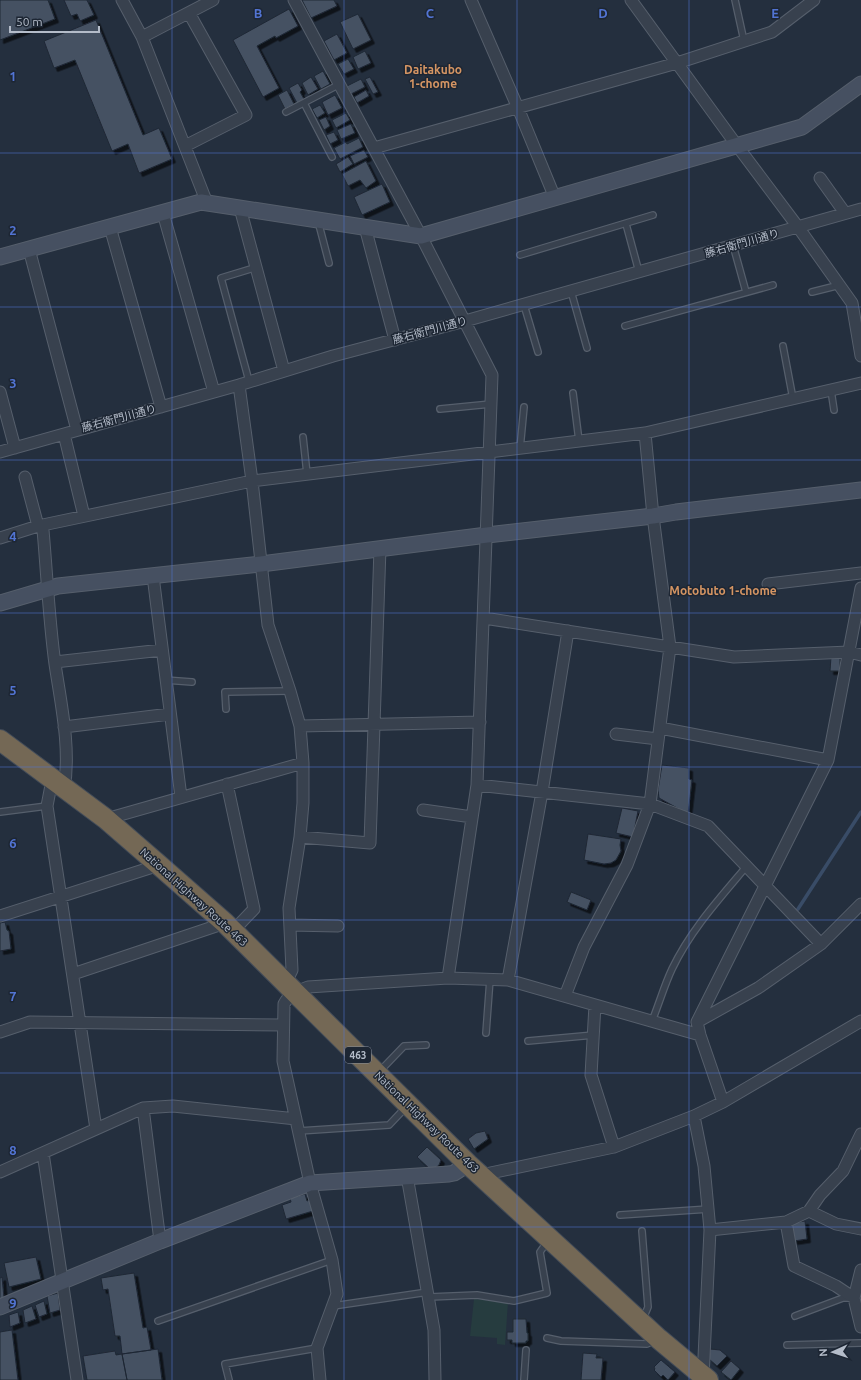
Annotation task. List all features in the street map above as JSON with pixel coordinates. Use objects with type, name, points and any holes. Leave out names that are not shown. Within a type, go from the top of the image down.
[{"type":"highway","name":"National Highway Route 463","points":[[0,740],[106,819],[229,927],[408,1105],[527,1220],[550,1238],[705,1379]]},
{"type":"street","points":[[122,0],[142,37],[207,203]]},
{"type":"street","points":[[142,37],[213,0]]},
{"type":"street","points":[[294,0],[421,236],[492,374],[477,785],[448,978]]},
{"type":"street","points":[[471,0],[555,198]]},
{"type":"street","points":[[631,0],[852,303],[861,356]]},
{"type":"street","points":[[374,148],[678,63],[772,32],[812,0]]},
{"type":"street","points":[[185,146],[246,115],[189,13]]},
{"type":"street","points":[[0,257],[201,202],[421,236],[802,127],[861,84]]},
{"type":"street","points":[[820,178],[845,213]]},
{"type":"street","points":[[240,208],[284,371]]},
{"type":"street","points":[[163,212],[214,392]]},
{"type":"street","name":"藤右衛門川通り","points":[[0,452],[284,371],[465,322],[845,213],[859,212]]},
{"type":"street","points":[[110,227],[161,407]]},
{"type":"street","points":[[365,227],[395,340]]},
{"type":"street","points":[[29,249],[77,430]]},
{"type":"street","points":[[244,383],[252,481],[268,625],[290,690],[300,726],[303,803],[300,837],[290,908],[292,970],[288,997],[284,1004],[283,1061],[310,1183],[332,1260],[337,1294],[317,1348],[320,1380]]},
{"type":"street","points":[[0,538],[38,526],[252,481],[645,433],[861,383]]},
{"type":"street","points":[[0,392],[15,448]]},
{"type":"street","points":[[565,996],[584,947],[627,865],[650,804],[670,647],[653,516],[645,433]]},
{"type":"street","points":[[64,434],[84,516]]},
{"type":"street","points":[[25,478],[38,526],[42,530],[55,662],[64,727],[66,776],[58,784],[47,806],[96,1129]]},
{"type":"street","points":[[0,603],[58,586],[261,564],[380,548],[861,490]]},
{"type":"street","points":[[300,837],[370,843],[380,548]]},
{"type":"street","points":[[768,584],[861,573]]},
{"type":"street","points":[[153,576],[181,797]]},
{"type":"street","points":[[723,1102],[697,1022],[828,760],[861,588]]},
{"type":"street","points":[[484,618],[734,657],[849,652],[861,655]]},
{"type":"street","points":[[508,980],[542,792],[568,631]]},
{"type":"street","points":[[55,662],[162,650]]},
{"type":"street","points":[[64,727],[170,714]]},
{"type":"street","points":[[300,726],[480,722]]},
{"type":"street","points":[[660,728],[828,760]]},
{"type":"street","points":[[616,734],[658,739]]},
{"type":"street","points":[[106,819],[302,763]]},
{"type":"street","points":[[73,974],[229,927],[254,909],[227,784]]},
{"type":"street","points":[[477,785],[650,804],[708,826],[821,944]]},
{"type":"street","points":[[423,810],[472,817]]},
{"type":"street","points":[[0,916],[159,864]]},
{"type":"street","points":[[697,1022],[758,988],[821,944],[861,904]]},
{"type":"street","points":[[290,925],[338,926]]},
{"type":"street","points":[[290,987],[448,978],[508,980],[700,1035]]},
{"type":"street","points":[[595,1005],[591,1074],[614,1147]]},
{"type":"street","points":[[0,1307],[62,1280],[310,1183],[454,1173],[614,1147],[694,1116],[723,1102],[861,1021]]},
{"type":"street","points":[[0,1032],[30,1022],[283,1025]]},
{"type":"street","points":[[0,1172],[143,1108],[173,1106],[296,1119]]},
{"type":"street","points":[[143,1108],[160,1241]]},
{"type":"street","points":[[694,1116],[704,1166],[710,1230],[705,1379]]},
{"type":"street","points":[[710,1230],[786,1222],[809,1211],[820,1195],[843,1171],[861,1134]]},
{"type":"street","points":[[43,1153],[77,1380]]},
{"type":"street","points":[[408,1176],[434,1330],[435,1380]]},
{"type":"street","points":[[809,1211],[836,1224],[861,1229]]},
{"type":"street","points":[[786,1222],[794,1266],[836,1286],[854,1298]]},
{"type":"street","points":[[861,1270],[854,1298],[861,1327]]},
{"type":"lane","points":[[736,0],[744,41]]},
{"type":"lane","points":[[286,112],[340,84]]},
{"type":"lane","points":[[304,103],[332,157]]},
{"type":"lane","points":[[520,255],[653,216]]},
{"type":"lane","points":[[317,220],[329,263]]},
{"type":"lane","points":[[626,224],[639,272]]},
{"type":"lane","points":[[733,245],[746,292]]},
{"type":"lane","points":[[244,383],[221,278],[257,267]]},
{"type":"lane","points":[[625,326],[773,285]]},
{"type":"lane","points":[[812,292],[840,285]]},
{"type":"lane","points":[[571,291],[587,348]]},
{"type":"lane","points":[[524,305],[538,352]]},
{"type":"lane","points":[[783,346],[793,399]]},
{"type":"lane","points":[[830,390],[834,410]]},
{"type":"lane","points":[[573,393],[579,442]]},
{"type":"lane","points":[[440,409],[491,404]]},
{"type":"lane","points":[[520,449],[524,406]]},
{"type":"lane","points":[[303,437],[307,474]]},
{"type":"lane","points":[[165,680],[192,682]]},
{"type":"lane","points":[[226,709],[226,692],[290,690]]},
{"type":"lane","points":[[0,812],[47,806]]},
{"type":"lane","points":[[652,1021],[672,970],[687,942],[713,906],[746,867]]},
{"type":"lane","points":[[486,1033],[490,979]]},
{"type":"lane","points":[[528,1041],[594,1035]]},
{"type":"lane","points":[[377,1074],[404,1046],[426,1045]]},
{"type":"lane","points":[[299,1131],[389,1125],[408,1105]]},
{"type":"lane","points":[[620,1215],[709,1209]]},
{"type":"lane","points":[[641,1322],[648,1307],[642,1231]]},
{"type":"lane","points":[[333,1306],[428,1295],[477,1294],[514,1301],[547,1293],[540,1252],[550,1238]]},
{"type":"lane","points":[[158,1321],[332,1260]]},
{"type":"lane","points":[[795,1316],[843,1298],[854,1298]]},
{"type":"lane","points":[[546,1338],[561,1341],[647,1344],[659,1338]]},
{"type":"lane","points":[[787,1345],[861,1343]]},
{"type":"lane","points":[[229,1380],[225,1364],[317,1348]]},
{"type":"lane","points":[[524,1380],[526,1350]]},
{"type":"green space","points":[[474,1299],[508,1302],[505,1345],[497,1344],[497,1338],[470,1336]]},
{"type":"building","points":[[0,0],[48,0],[55,19],[0,40]]},
{"type":"building","points":[[64,0],[87,0],[94,15],[80,21],[77,14],[71,16]]},
{"type":"building","points":[[302,0],[334,0],[337,6],[311,18]]},
{"type":"building","points":[[289,9],[298,26],[257,46],[279,88],[263,97],[233,40]]},
{"type":"building","points":[[358,14],[371,40],[353,49],[340,22]]},
{"type":"building","points":[[96,20],[143,135],[159,128],[172,159],[139,173],[128,144],[112,151],[75,60],[54,68],[44,41]]},
{"type":"building","points":[[337,34],[347,53],[334,60],[324,41]]},
{"type":"building","points":[[365,51],[371,63],[358,69],[353,57]]},
{"type":"building","points":[[348,59],[354,69],[344,74],[338,64]]},
{"type":"building","points":[[323,71],[330,84],[321,89],[314,76]]},
{"type":"building","points":[[311,77],[318,89],[308,95],[302,83]]},
{"type":"building","points":[[370,77],[378,92],[373,94],[365,79]]},
{"type":"building","points":[[361,79],[365,87],[351,94],[347,86]]},
{"type":"building","points":[[298,83],[302,90],[300,92],[304,99],[297,103],[289,88]]},
{"type":"building","points":[[287,90],[294,104],[285,109],[278,95]]},
{"type":"building","points":[[366,90],[369,96],[357,103],[354,97]]},
{"type":"building","points":[[335,95],[342,108],[328,115],[322,102]]},
{"type":"building","points":[[320,105],[325,113],[317,118],[312,109]]},
{"type":"building","points":[[346,113],[350,120],[336,128],[332,120]]},
{"type":"building","points":[[326,117],[330,126],[324,130],[319,120]]},
{"type":"building","points":[[351,124],[355,133],[341,139],[337,130]]},
{"type":"building","points":[[334,132],[338,140],[330,144],[326,135]]},
{"type":"building","points":[[359,138],[363,147],[340,159],[334,148]]},
{"type":"building","points":[[364,150],[368,157],[354,164],[350,156]]},
{"type":"building","points":[[348,157],[353,164],[340,172],[336,164]]},
{"type":"building","points":[[366,161],[376,181],[366,188],[360,180],[348,186],[342,174]]},
{"type":"building","points":[[382,184],[390,202],[362,215],[354,197]]},
{"type":"building","points":[[831,657],[840,657],[840,671],[830,671]]},
{"type":"building","points":[[662,765],[689,768],[689,779],[692,780],[688,814],[659,798],[658,790]]},
{"type":"building","points":[[622,808],[638,811],[633,837],[616,833]]},
{"type":"building","points":[[588,834],[621,839],[621,851],[616,860],[611,863],[604,864],[584,860]]},
{"type":"building","points":[[571,892],[591,900],[587,910],[567,902]]},
{"type":"building","points":[[5,922],[7,930],[9,931],[11,949],[0,951],[0,923]]},
{"type":"building","points":[[485,1131],[488,1139],[474,1149],[468,1139],[476,1133]]},
{"type":"building","points":[[427,1147],[441,1160],[439,1165],[432,1171],[417,1157]]},
{"type":"building","points":[[305,1194],[307,1201],[310,1200],[313,1211],[286,1219],[282,1205],[291,1202],[290,1198]]},
{"type":"building","points":[[805,1221],[807,1239],[794,1241],[792,1223]]},
{"type":"building","points":[[36,1257],[41,1279],[9,1287],[4,1263]]},
{"type":"building","points":[[134,1273],[143,1328],[147,1327],[151,1350],[122,1354],[120,1336],[115,1336],[108,1289],[103,1290],[101,1278]]},
{"type":"building","points":[[2,1277],[4,1298],[0,1299],[0,1278]]},
{"type":"building","points":[[58,1293],[60,1310],[50,1313],[47,1296]]},
{"type":"building","points":[[44,1301],[47,1314],[39,1317],[35,1305]]},
{"type":"building","points":[[32,1306],[36,1319],[25,1323],[23,1310]]},
{"type":"building","points":[[18,1312],[20,1323],[10,1327],[9,1315]]},
{"type":"building","points":[[513,1319],[526,1319],[528,1341],[526,1341],[526,1343],[512,1343],[512,1340],[507,1340],[507,1332],[513,1332]]},
{"type":"building","points":[[12,1330],[18,1380],[0,1380],[0,1332]]},
{"type":"building","points":[[158,1349],[162,1380],[127,1380],[122,1354]]},
{"type":"building","points":[[710,1349],[720,1350],[727,1356],[717,1366],[709,1359]]},
{"type":"building","points":[[115,1351],[116,1355],[122,1354],[127,1380],[87,1380],[83,1356]]},
{"type":"building","points":[[583,1353],[597,1354],[596,1358],[603,1358],[601,1380],[581,1380]]},
{"type":"building","points":[[661,1360],[675,1372],[668,1380],[663,1375],[661,1377],[654,1370],[654,1367]]},
{"type":"building","points":[[731,1361],[740,1369],[731,1380],[721,1372]]},
{"type":"waterway","points":[[798,909],[861,812]]},
{"type":"district","name":"Daitakubo 1-chome","points":[[433,76]]},
{"type":"district","name":"Motobuto 1-chome","points":[[723,590]]}]
